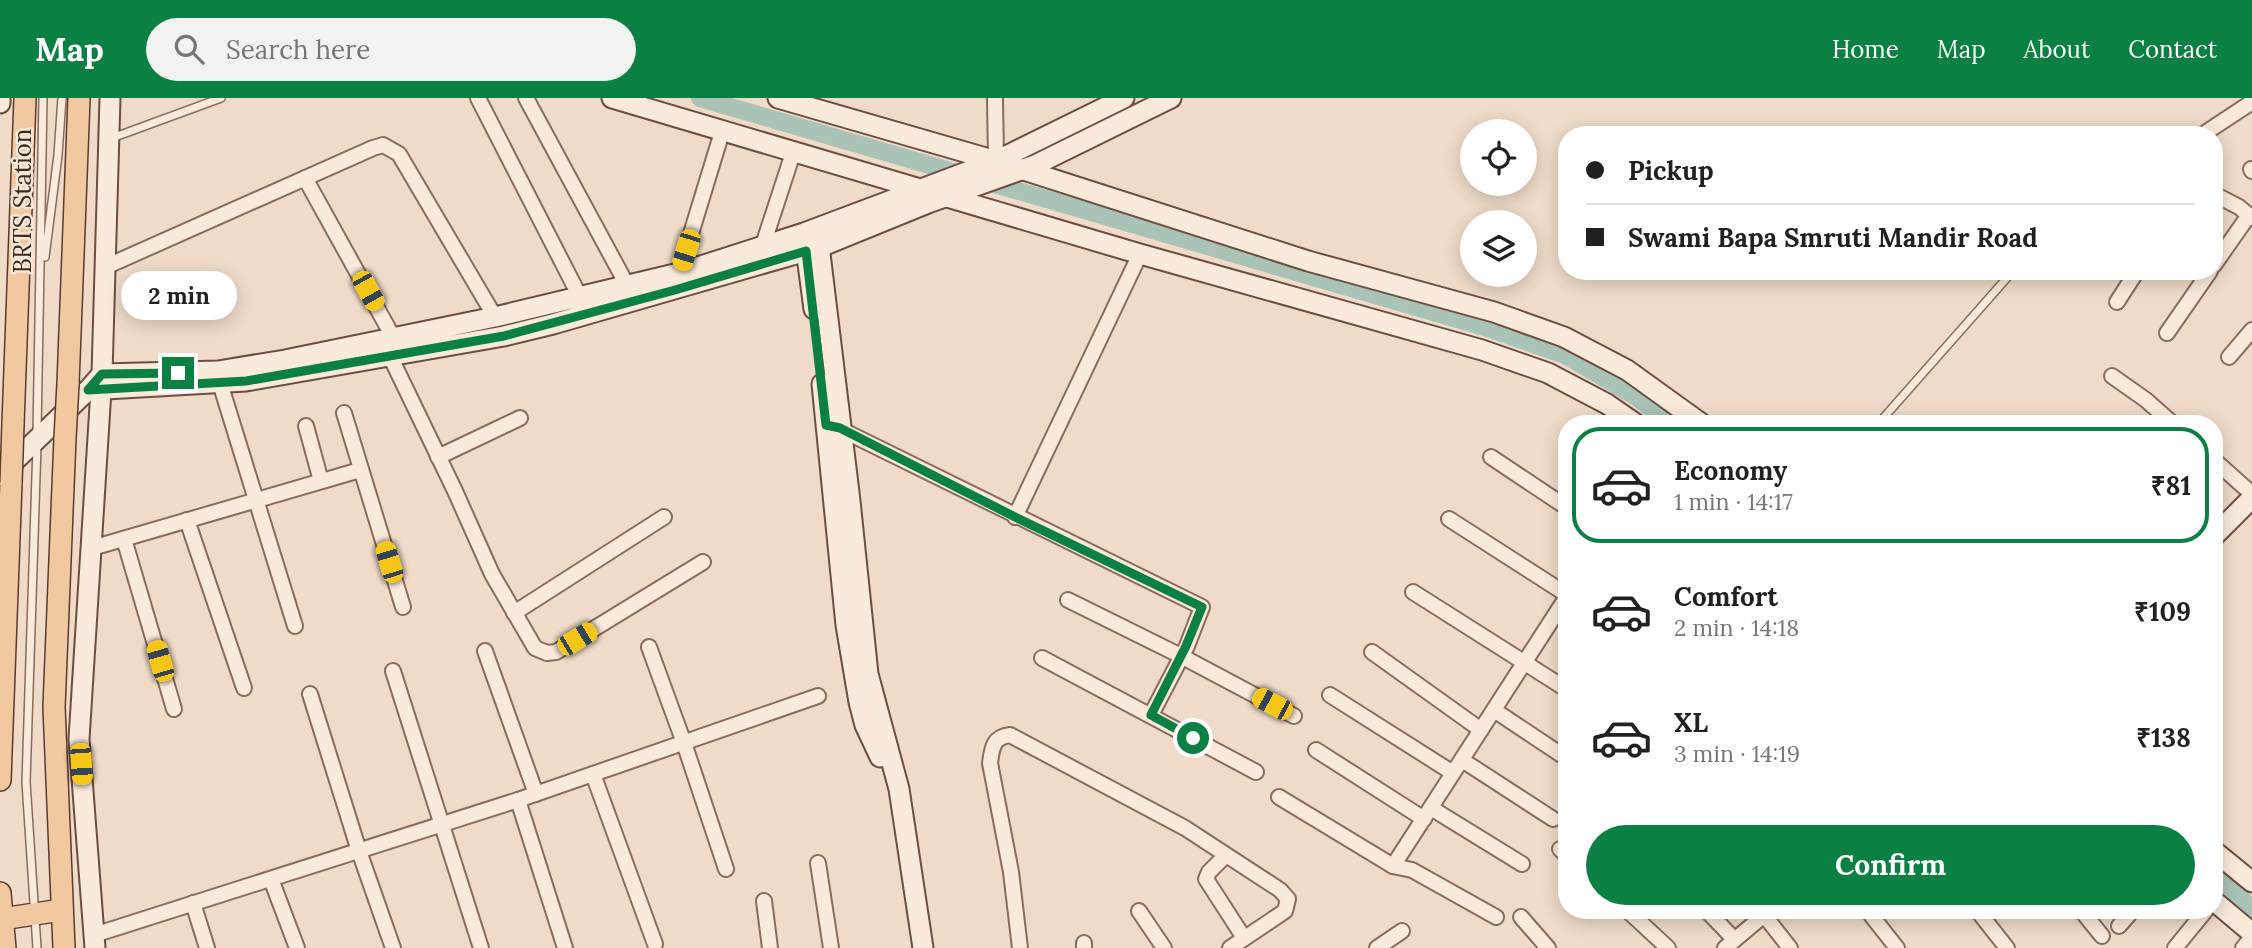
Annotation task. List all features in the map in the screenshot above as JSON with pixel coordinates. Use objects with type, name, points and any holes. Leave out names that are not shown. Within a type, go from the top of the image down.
[{"type":"main road","points":[[0,780],[5,479],[13,424],[25,98]]},
{"type":"main road","points":[[64,948],[54,708],[65,438],[90,384],[79,98]]},
{"type":"main road","points":[[0,893],[5,948]]},
{"type":"main road","points":[[2,919],[61,911]]},
{"type":"street","points":[[110,98],[105,267],[90,384],[92,548],[79,739],[94,941],[192,904],[518,800],[818,696]]},
{"type":"street","points":[[478,98],[580,297]]},
{"type":"street","points":[[526,98],[627,285]]},
{"type":"street","points":[[612,98],[793,153],[1504,358],[1548,373],[1623,415]]},
{"type":"street","points":[[778,98],[996,161],[1308,261],[1494,312],[1564,337],[1628,370],[1685,415]]},
{"type":"street","points":[[995,98],[996,161]]},
{"type":"street","points":[[5,479],[37,440],[90,384],[218,371],[392,346],[504,336],[553,324],[947,197],[1022,169],[1171,98]]},
{"type":"street","points":[[90,384],[220,383],[290,374],[495,317],[679,274],[762,248],[812,240],[922,189],[996,161],[1115,100]]},
{"type":"street","points":[[2216,126],[2252,102]]},
{"type":"street","points":[[679,274],[722,131]]},
{"type":"street","points":[[105,267],[383,145],[398,154],[495,317]]},
{"type":"street","points":[[762,248],[793,153]]},
{"type":"street","points":[[305,178],[392,346],[438,457],[492,575],[535,648],[547,653],[556,652],[704,562]]},
{"type":"street","points":[[2223,198],[2251,216],[2223,253]]},
{"type":"street","points":[[812,240],[833,426],[850,501],[868,674],[879,721],[911,948]]},
{"type":"street","points":[[1015,517],[1140,254]]},
{"type":"street","points":[[2117,302],[2131,280]]},
{"type":"street","points":[[2167,333],[2204,280]]},
{"type":"street","points":[[2228,358],[2252,331]]},
{"type":"street","points":[[2112,376],[2163,415]]},
{"type":"street","points":[[220,383],[295,626]]},
{"type":"street","points":[[344,413],[403,607]]},
{"type":"street","points":[[438,457],[520,418]]},
{"type":"street","points":[[306,426],[321,481]]},
{"type":"street","points":[[833,426],[1202,607],[1151,715]]},
{"type":"street","points":[[1491,457],[1558,503]]},
{"type":"street","points":[[2223,469],[2252,496],[2223,523]]},
{"type":"street","points":[[92,548],[360,470]]},
{"type":"street","points":[[514,613],[664,517]]},
{"type":"street","points":[[1449,519],[1558,591]]},
{"type":"street","points":[[187,520],[244,688]]},
{"type":"street","points":[[124,539],[174,709]]},
{"type":"street","points":[[1413,592],[1558,685]]},
{"type":"street","points":[[1068,600],[1294,716]]},
{"type":"street","points":[[1393,866],[1524,663],[1558,621]]},
{"type":"street","points":[[649,647],[726,869]]},
{"type":"street","points":[[485,651],[536,794]]},
{"type":"street","points":[[1372,652],[1481,730]]},
{"type":"street","points":[[1042,658],[1256,772]]},
{"type":"street","points":[[393,671],[481,948]]},
{"type":"street","points":[[310,694],[359,851],[393,948]]},
{"type":"street","points":[[1331,695],[1453,773]]},
{"type":"street","points":[[1494,710],[1558,753]]},
{"type":"street","points":[[1020,948],[1011,872],[990,763],[992,745],[1001,736],[1010,735],[1185,828],[1280,890],[1288,900],[1285,911],[1230,948]]},
{"type":"street","points":[[883,750],[899,789],[923,948]]},
{"type":"street","points":[[1316,750],[1522,864]]},
{"type":"street","points":[[1462,760],[1553,819]]},
{"type":"street","points":[[593,774],[655,944]]},
{"type":"street","points":[[1279,797],[1393,866],[1412,870],[1496,917]]},
{"type":"street","points":[[518,800],[565,948]]},
{"type":"street","points":[[1226,855],[1209,872],[1206,879],[1244,938]]},
{"type":"street","points":[[2223,858],[2252,882]]},
{"type":"street","points":[[818,863],[831,948]]},
{"type":"street","points":[[271,878],[297,948]]},
{"type":"street","points":[[764,901],[770,948]]},
{"type":"street","points":[[192,904],[207,948]]},
{"type":"street","points":[[2223,909],[2252,935],[2243,948]]},
{"type":"street","points":[[1139,911],[1164,948]]},
{"type":"street","points":[[1521,917],[1548,948]]},
{"type":"street","points":[[1636,919],[1668,948]]},
{"type":"street","points":[[1712,919],[1730,944],[1760,919]]},
{"type":"street","points":[[1771,919],[1790,948]]},
{"type":"street","points":[[1874,919],[1897,948]]},
{"type":"street","points":[[1984,919],[2007,948]]},
{"type":"street","points":[[2088,919],[2102,936]]},
{"type":"street","points":[[2119,926],[2125,919]]},
{"type":"street","points":[[2175,948],[2199,919]]},
{"type":"street","points":[[1377,948],[1402,932]]},
{"type":"lane","name":"BRTS Station","points":[[41,285],[43,98]]},
{"type":"lane","name":"BRTS Station","points":[[41,285],[58,155],[62,98]]},
{"type":"lane","points":[[108,139],[221,98]]},
{"type":"lane","points":[[1886,415],[2005,280]]},
{"type":"lane","points":[[37,948],[26,782],[41,285]]},
{"type":"waterway","points":[[700,98],[1485,327],[1565,355],[1635,396],[1661,415]]},
{"type":"waterway","points":[[2223,884],[2252,908]]},
{"type":"route","points":[[178,373],[102,374],[88,390],[246,381],[504,336],[806,251],[826,425],[840,428],[1015,517],[1202,607],[1186,646],[1151,715],[1193,738]]}]
